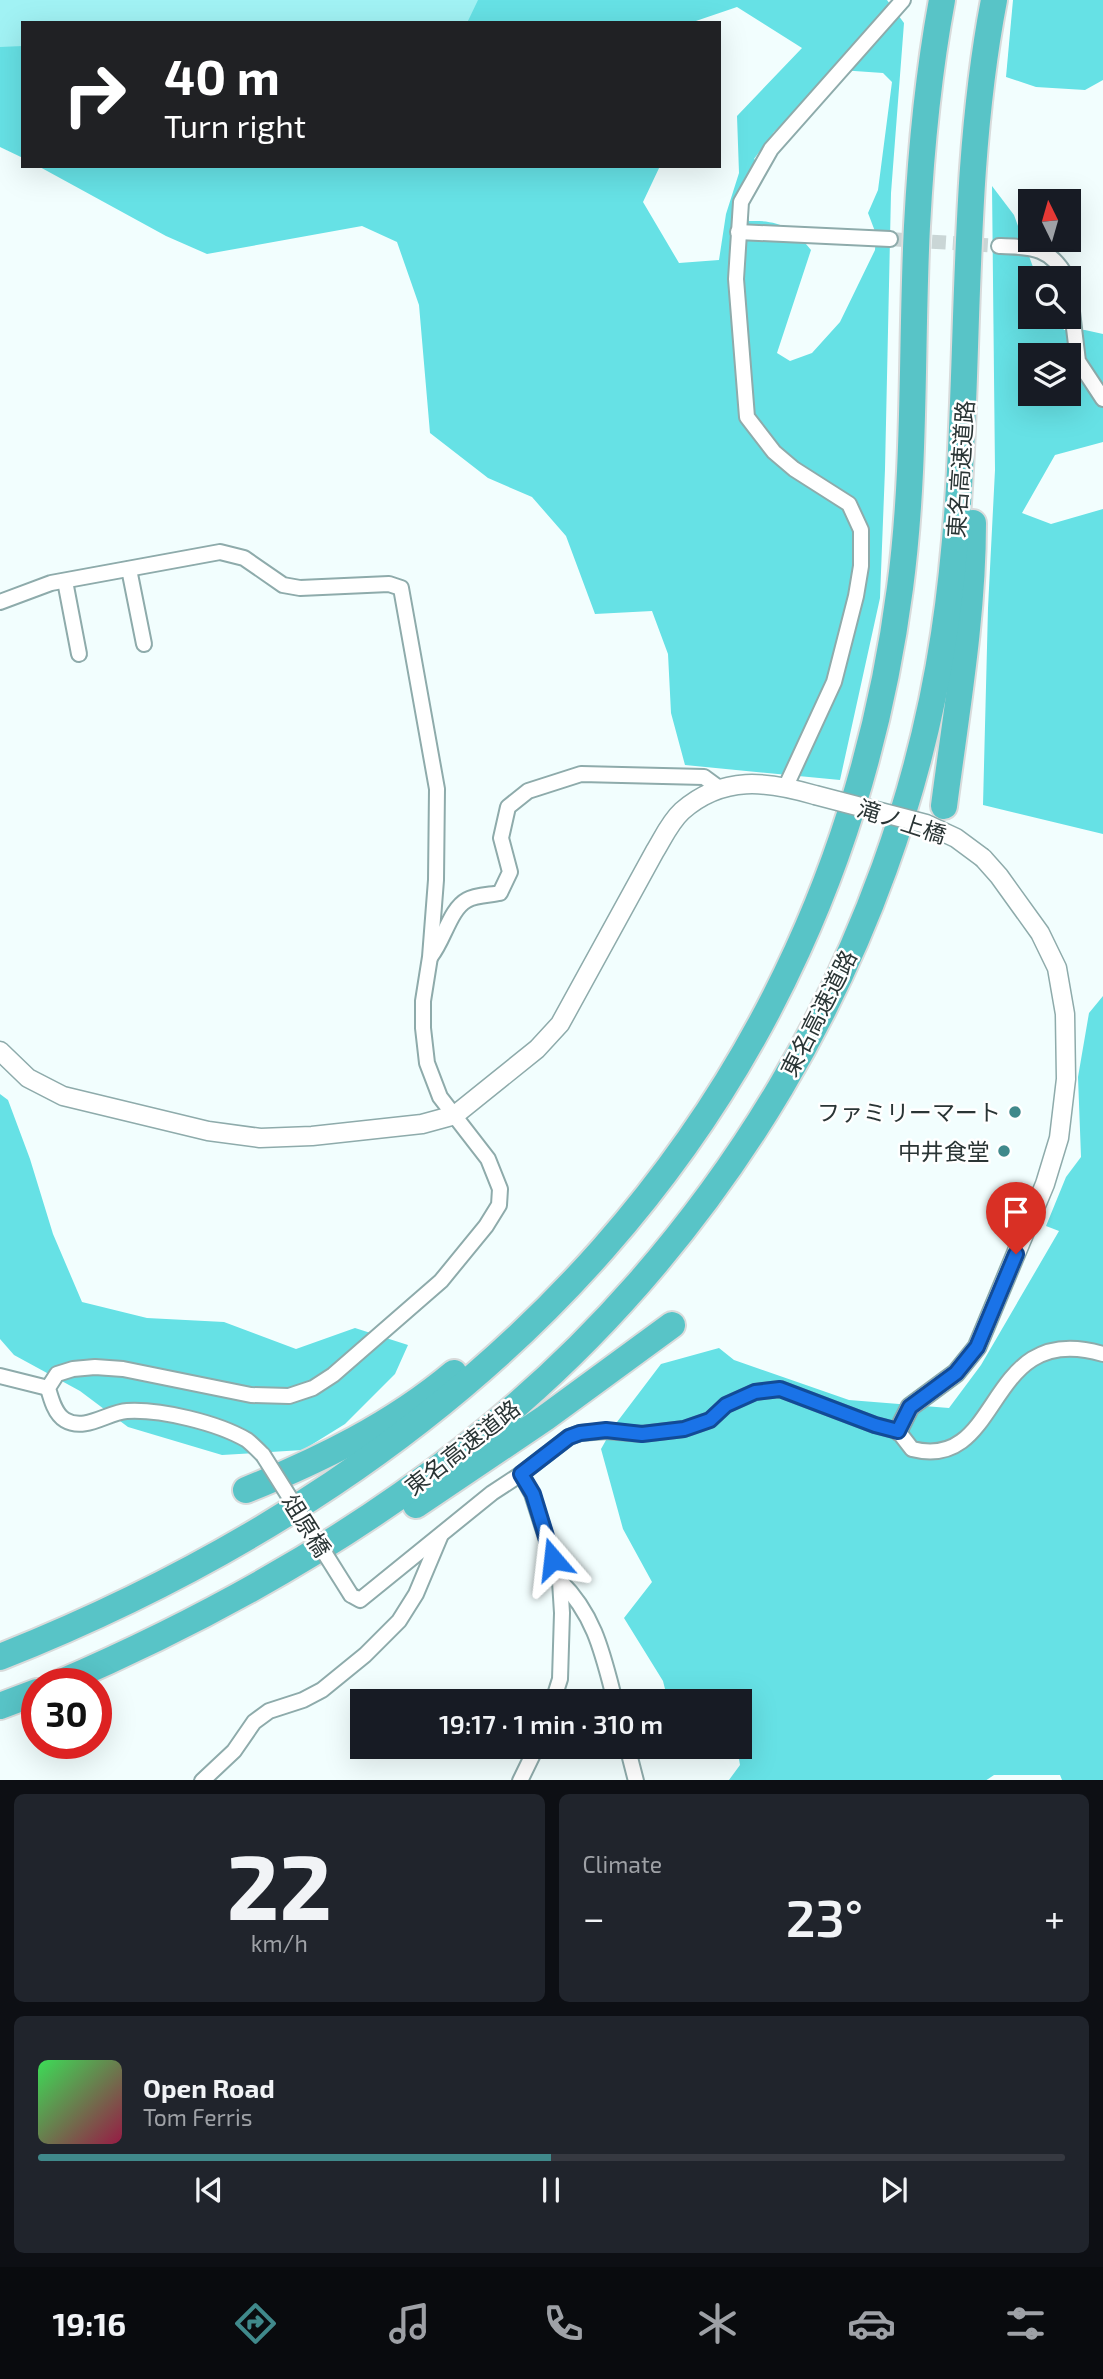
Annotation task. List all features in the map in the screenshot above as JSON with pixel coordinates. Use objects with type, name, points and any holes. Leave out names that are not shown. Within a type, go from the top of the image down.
[{"type":"highway","name":"東名高速道路","points":[[0,1657],[121,1603],[202,1563],[273,1523],[410,1430],[469,1382],[551,1307],[633,1216],[715,1102],[770,1006],[822,894],[844,833],[879,712],[891,653],[907,529],[917,227],[925,116],[942,0]]},
{"type":"highway","name":"東名高速道路","points":[[92,1668],[180,1627],[296,1564],[388,1504],[463,1450],[509,1412],[605,1321],[672,1244],[733,1162],[790,1070],[837,982],[876,890],[910,787],[926,727],[944,636],[960,494],[972,170],[982,72],[994,0]]},
{"type":"highway","points":[[944,806],[964,652],[973,551],[973,485],[965,396]]},
{"type":"highway","points":[[246,1490],[344,1447],[397,1414],[444,1380],[527,1311],[571,1266],[633,1194],[770,1006]]},
{"type":"highway","points":[[109,1668],[188,1636],[307,1573],[386,1525],[534,1426],[673,1325]]},
{"type":"highway","points":[[0,1706],[21,1698]]},
{"type":"street","points":[[786,786],[834,682],[856,596],[861,566],[860,530],[849,504],[774,453],[747,416],[736,279],[741,202],[771,149],[903,0]]},
{"type":"street","points":[[738,232],[890,239]]},
{"type":"street","points":[[999,246],[1022,246],[1041,251],[1053,256],[1059,266]]},
{"type":"street","points":[[1078,329],[1079,361],[1103,400]]},
{"type":"street","points":[[0,602],[51,583],[220,552],[244,558],[283,585],[300,588],[389,584],[401,588],[437,789],[436,880],[430,957],[423,1001],[427,1063],[440,1097],[488,1159],[500,1189],[499,1205],[486,1226],[441,1281],[332,1375],[313,1388],[289,1396],[251,1395],[124,1368],[72,1369],[57,1374],[48,1388],[0,1376]]},
{"type":"street","points":[[129,569],[144,644]]},
{"type":"street","points":[[65,581],[79,654]]},
{"type":"street","points":[[0,1051],[28,1078],[63,1096],[221,1133],[260,1138],[312,1136],[422,1124],[455,1115],[537,1049],[560,1024],[668,828],[682,811],[719,788],[704,777],[581,774],[528,791],[508,807],[501,838],[510,872],[500,893],[467,899],[455,910],[440,944],[430,957]]},
{"type":"street","name":"滝ノ上橋","points":[[719,788],[762,782],[786,786],[926,824],[956,838],[983,858],[999,876],[1040,933],[1057,968],[1065,1014],[1066,1079],[1059,1138],[1045,1184],[977,1347],[956,1373],[910,1407],[898,1431]]},
{"type":"street","points":[[201,1780],[234,1751],[254,1722],[268,1711],[303,1700],[322,1690],[365,1655],[399,1621],[416,1594],[440,1536],[492,1493],[569,1437],[606,1430],[642,1434],[684,1429],[710,1420],[726,1405],[755,1392],[780,1389],[898,1431],[912,1449],[935,1452],[963,1441],[1027,1361],[1038,1355],[1068,1348],[1082,1348],[1103,1354]]},
{"type":"street","name":"俎原橋","points":[[48,1388],[53,1405],[65,1420],[81,1424],[125,1410],[169,1413],[212,1426],[247,1441],[263,1455],[351,1595],[360,1600],[440,1536]]},
{"type":"street","points":[[521,1474],[533,1494],[560,1581],[562,1613],[560,1679],[557,1689]]},
{"type":"street","points":[[560,1581],[578,1598],[594,1628],[612,1689]]},
{"type":"street","points":[[520,1780],[530,1759]]},
{"type":"street","points":[[630,1759],[636,1780]]},
{"type":"shaded area","points":[[0,0],[520,0],[505,21],[21,21],[21,85],[0,85]]},
{"type":"shaded area","points":[[478,0],[887,0],[904,23],[891,193],[880,598],[840,780],[685,765],[671,713],[668,654],[652,611],[595,614],[566,536],[532,497],[488,478],[430,433],[419,305],[397,242],[362,226],[207,254],[166,236],[42,168],[659,168],[643,202],[679,263],[719,260],[726,214],[739,173],[737,116],[802,48],[737,7],[696,21],[468,21]],"holes":[[[840,70],[883,73],[892,82],[878,190],[868,213],[876,234],[875,250],[840,322],[812,353],[790,361],[777,353],[811,250],[784,226],[749,221],[746,206],[763,166],[754,159],[774,132]]]},
{"type":"shaded area","points":[[1013,0],[1103,0],[1103,80],[1085,90],[1036,87],[1006,77]]},
{"type":"shaded area","points":[[21,46],[21,157],[0,147],[0,47]]},
{"type":"shaded area","points":[[992,186],[1014,215],[1018,226],[1018,252],[1028,252],[1033,266],[1018,266],[1018,329],[1085,330],[1103,334],[1103,442],[1055,455],[1022,513],[1051,524],[1103,509],[1103,834],[983,805],[995,470]]},
{"type":"shaded area","points":[[1103,996],[1103,1780],[1062,1780],[1060,1775],[994,1775],[986,1780],[729,1780],[740,1765],[739,1759],[752,1759],[752,1689],[665,1689],[663,1681],[624,1618],[652,1582],[623,1529],[601,1449],[614,1426],[661,1364],[719,1348],[734,1360],[849,1400],[949,1408],[981,1365],[1059,1231],[1046,1226],[1066,1177],[1081,1157],[1078,1077],[1089,1013]]},
{"type":"shaded area","points":[[0,1094],[8,1100],[53,1234],[82,1302],[147,1318],[224,1322],[296,1349],[355,1328],[408,1345],[395,1374],[345,1424],[303,1450],[222,1455],[128,1427],[80,1391],[14,1355],[0,1339]]},
{"type":"tunnel","points":[[890,239],[999,246]]},
{"type":"place","name":"ファミリーマート","points":[[1015,1112]]},
{"type":"place","name":"中井食堂","points":[[1004,1151]]},
{"type":"route","points":[[553,1559],[533,1494],[521,1474],[569,1437],[606,1430],[642,1434],[684,1429],[710,1420],[726,1405],[740,1398],[755,1392],[780,1389],[898,1431],[910,1407],[956,1373],[977,1347],[1016,1254]]}]
